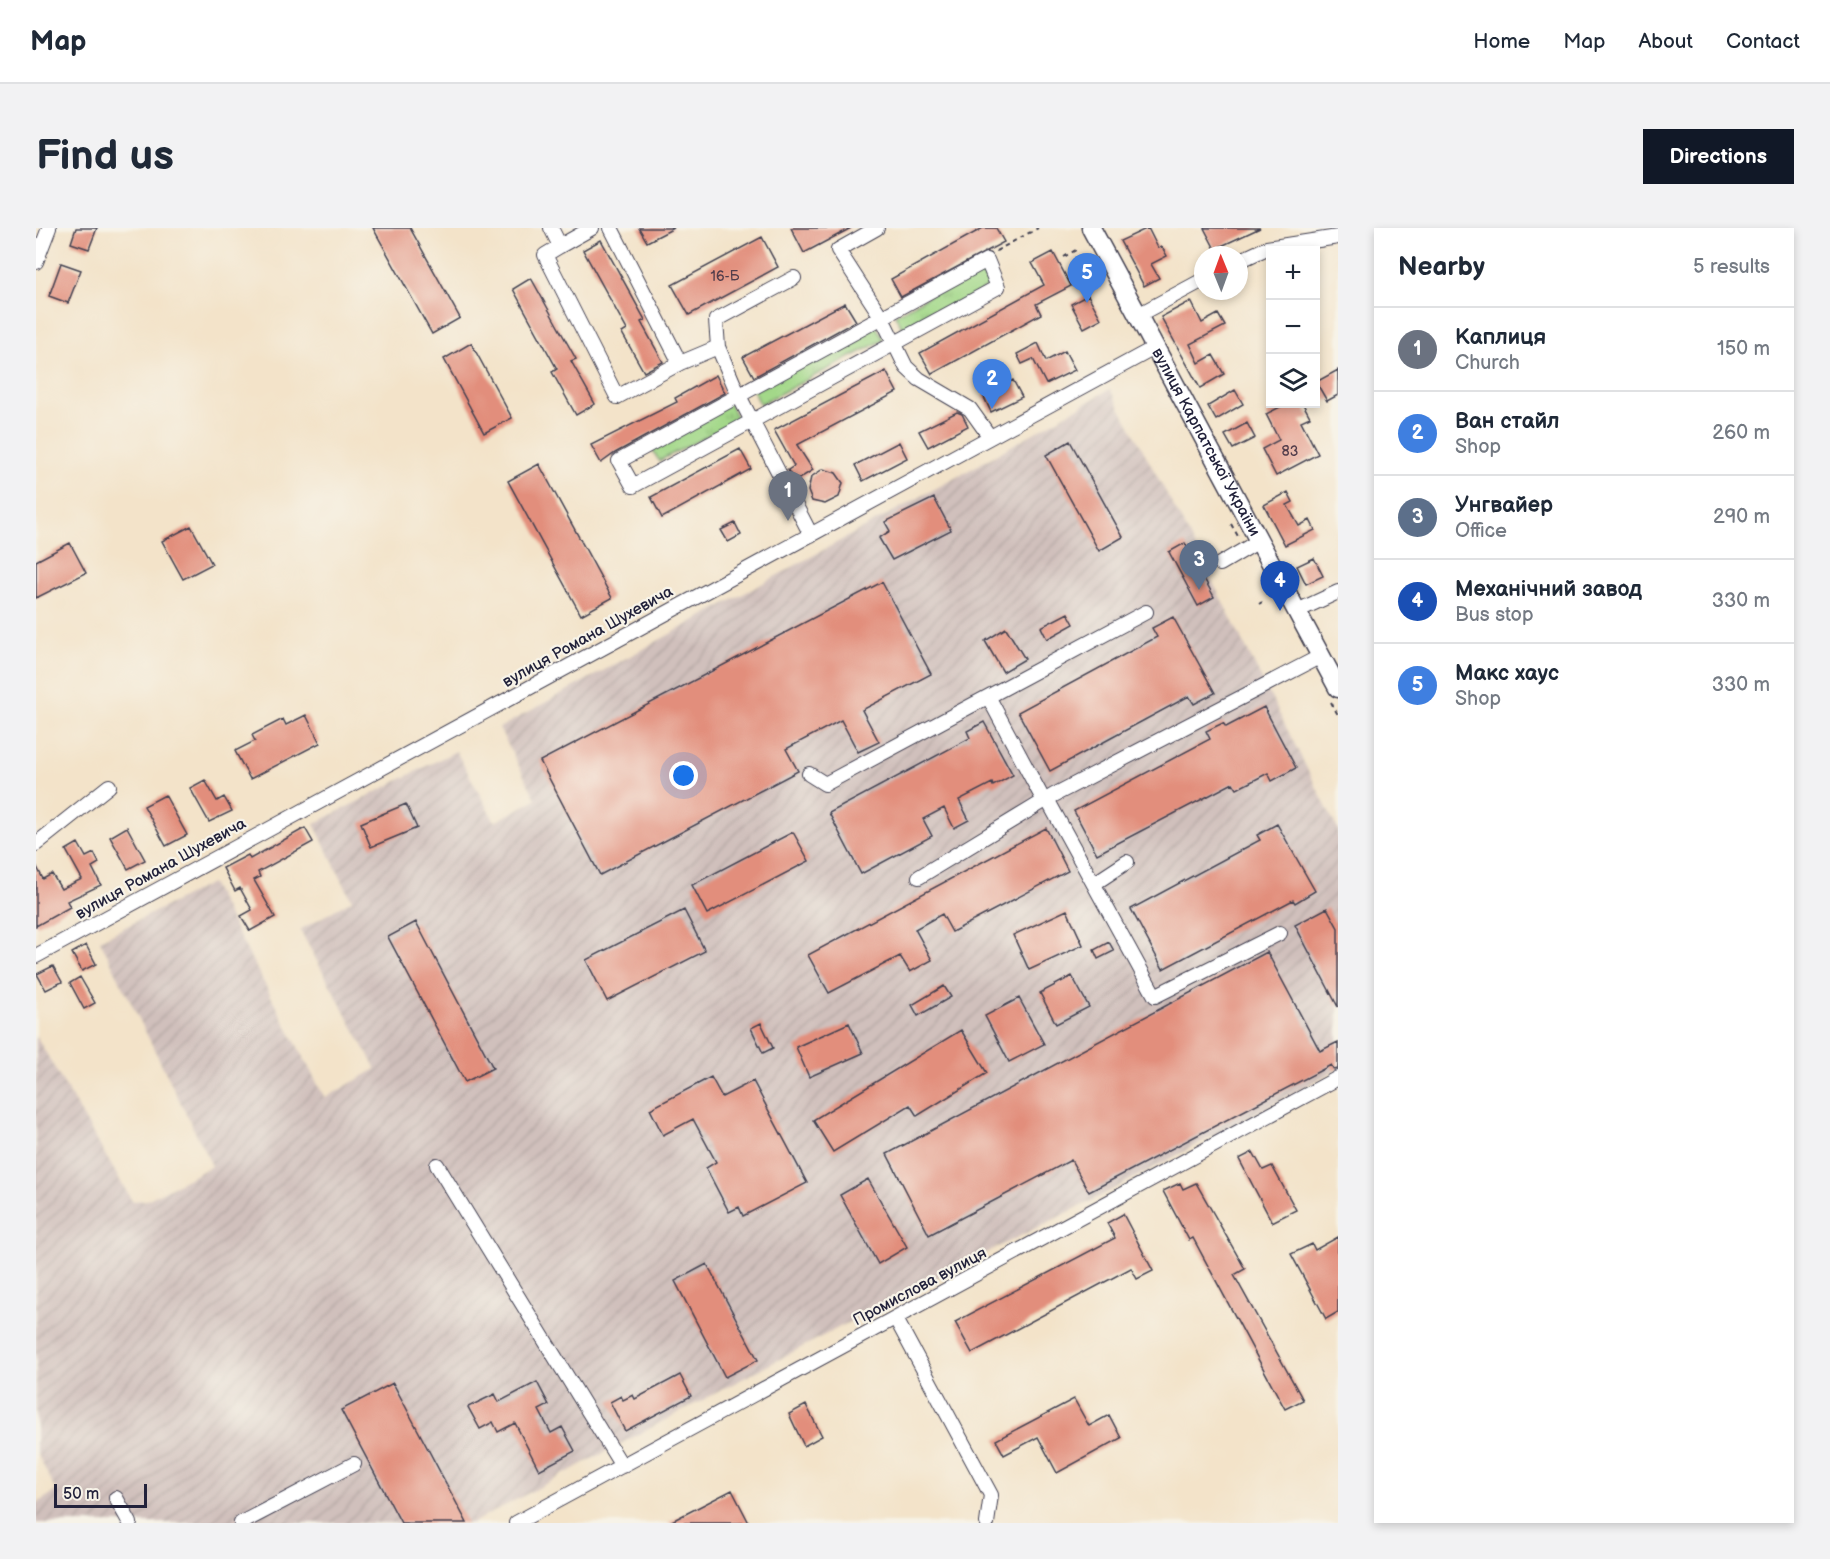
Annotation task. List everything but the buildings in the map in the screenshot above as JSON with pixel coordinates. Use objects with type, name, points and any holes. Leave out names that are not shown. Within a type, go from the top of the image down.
[{"type":"main road","name":"вулиця Карпатської України","points":[[1091,228],[1338,688]]},
{"type":"street","points":[[36,262],[49,228]]},
{"type":"street","points":[[551,228],[560,246]]},
{"type":"street","points":[[592,228],[545,255],[618,397],[680,363],[718,348]]},
{"type":"street","points":[[611,228],[680,363]]},
{"type":"street","points":[[877,228],[838,250],[882,318],[906,367],[919,379],[970,409],[990,437]]},
{"type":"street","points":[[1248,257],[1267,248],[1338,237]]},
{"type":"street","points":[[987,260],[998,287],[896,343],[633,486],[619,460],[987,260]]},
{"type":"street","points":[[794,278],[716,320],[718,348],[738,394],[811,535]]},
{"type":"street","points":[[1138,315],[1194,285]]},
{"type":"street","name":"вулиця Романа Шухевича","points":[[36,956],[1156,347]]},
{"type":"street","points":[[1220,564],[1259,541]]},
{"type":"street","points":[[1297,611],[1338,592]]},
{"type":"street","points":[[809,774],[825,784],[1146,612]]},
{"type":"street","points":[[919,877],[1046,800],[1321,656]]},
{"type":"street","points":[[989,698],[1095,883],[1155,996],[1280,933]]},
{"type":"street","points":[[36,844],[109,786]]},
{"type":"street","points":[[1095,883],[1127,862]]},
{"type":"street","name":"Промислова вулиця","points":[[516,1523],[897,1319],[1338,1078]]},
{"type":"street","points":[[437,1165],[622,1466]]},
{"type":"street","points":[[897,1319],[991,1495],[987,1523]]},
{"type":"street","points":[[241,1523],[354,1464]]},
{"type":"street","points":[[116,1498],[130,1523]]},
{"type":"path","points":[[1064,257],[1076,250]]},
{"type":"path","points":[[1068,270],[1082,262]]},
{"type":"path","points":[[1075,282],[1088,274]]},
{"type":"shaded area","points":[[1110,389],[1188,533],[1338,830],[1338,1069],[1093,1200],[883,1304],[472,1523],[36,1523],[36,1504],[56,1491],[36,1451],[36,1036],[132,1201],[147,1200],[212,1166],[100,940],[211,883],[325,1098],[376,1069],[300,930],[352,900],[314,824],[456,751],[495,822],[536,799],[499,728],[973,468]]},
{"type":"green space","points":[[979,267],[990,286],[905,333],[895,315]]},
{"type":"green space","points":[[875,324],[884,340],[760,404],[753,390]]},
{"type":"green space","points":[[729,403],[738,420],[659,461],[650,445]]},
{"type":"place","name":"Макс хаус","points":[[1087,303]]},
{"type":"place","name":"Ван стайл","points":[[992,409]]},
{"type":"place","name":"Каплиця","points":[[788,521]]},
{"type":"place","name":"Унгвайер","points":[[1199,590]]},
{"type":"place","name":"Механічний завод","points":[[1280,611]]}]
